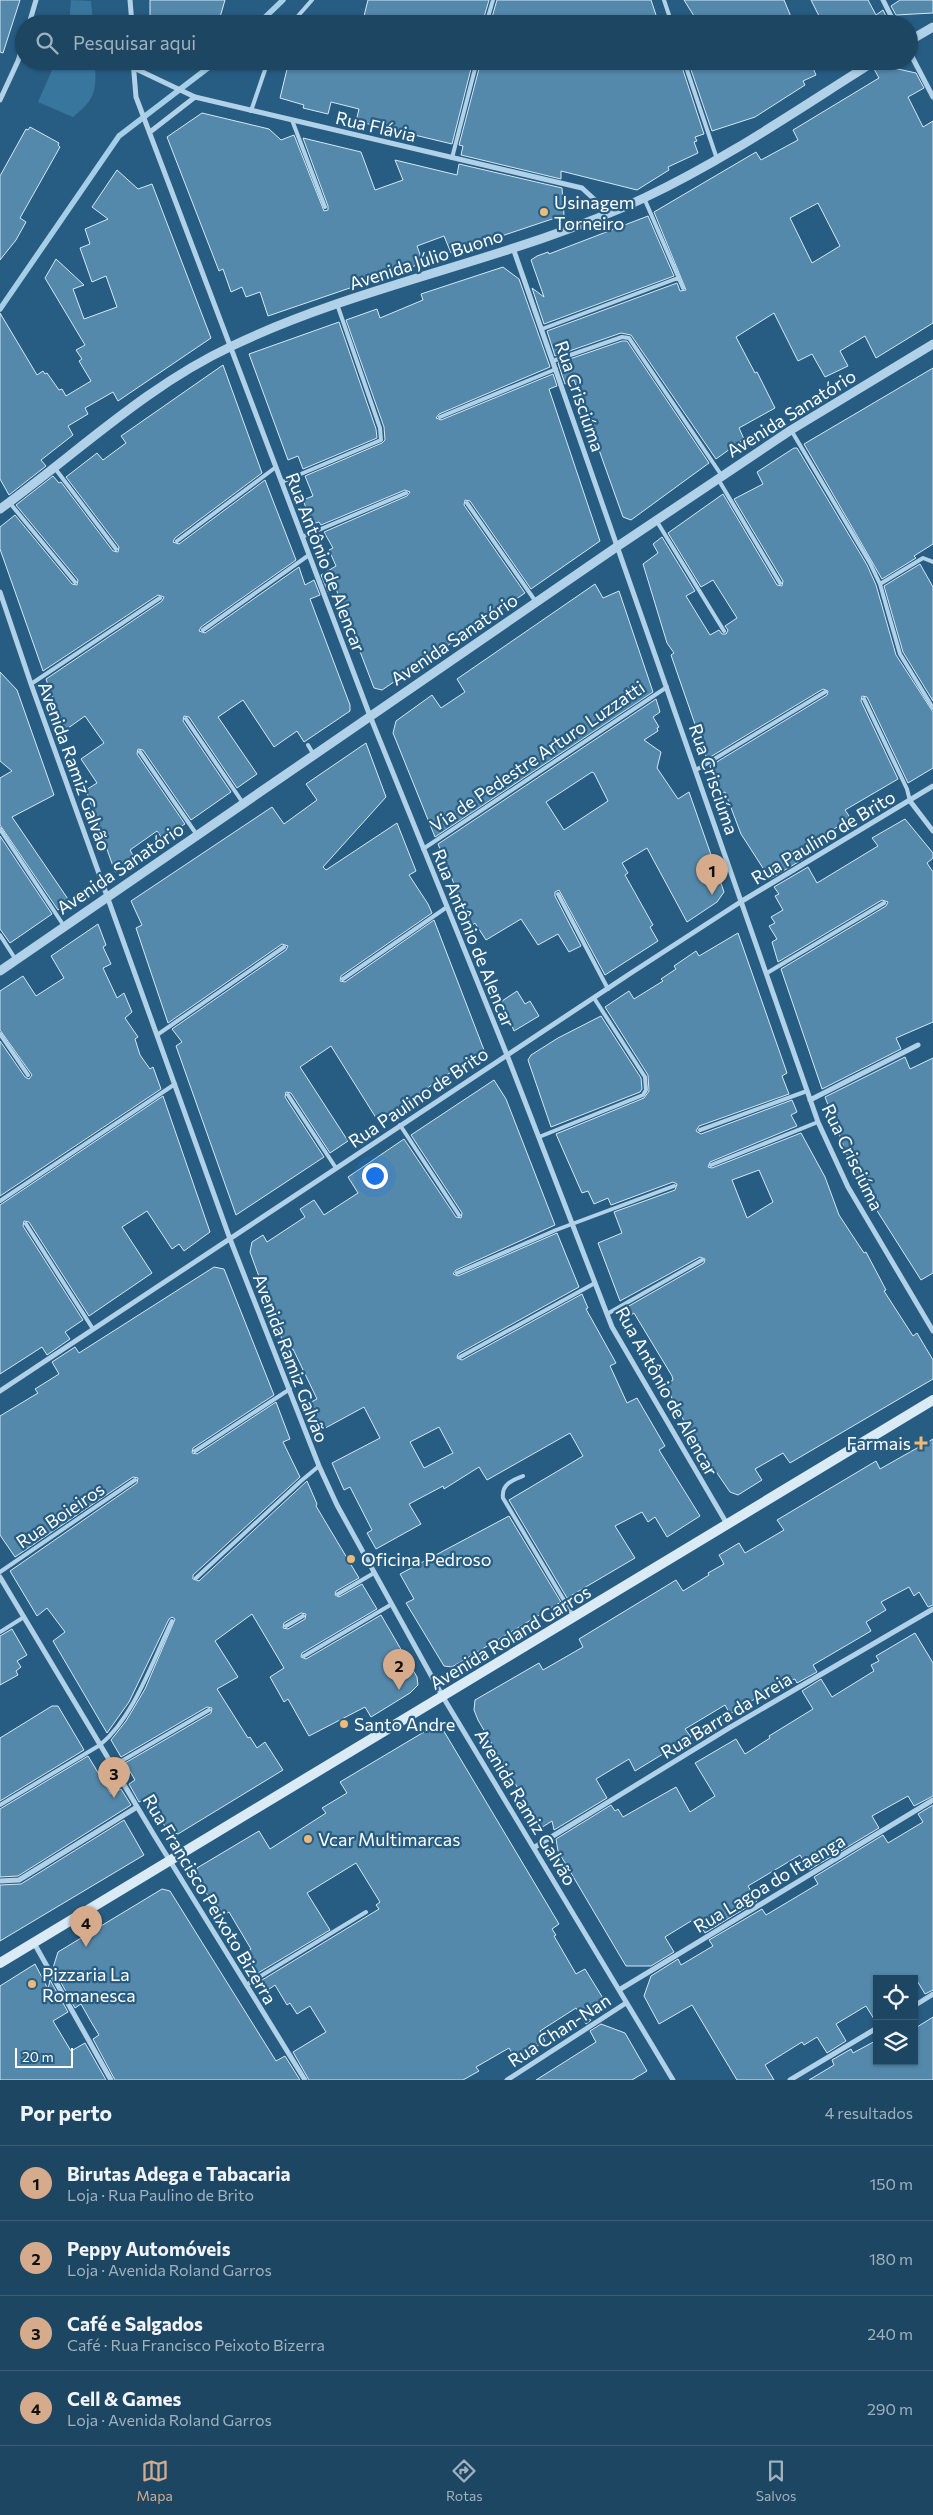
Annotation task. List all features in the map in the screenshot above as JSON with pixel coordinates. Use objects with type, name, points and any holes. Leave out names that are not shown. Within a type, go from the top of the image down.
[{"type":"main road","name":"Avenida Roland Garros","points":[[0,1963],[933,1400]]},
{"type":"street","points":[[32,15],[36,0]]},
{"type":"street","points":[[130,0],[131,15]]},
{"type":"street","points":[[883,0],[890,15]]},
{"type":"street","points":[[918,36],[933,27]]},
{"type":"street","points":[[0,100],[15,68]]},
{"type":"street","points":[[918,68],[933,97]]},
{"type":"street","name":"Rua Antônio de Alencar","points":[[134,70],[134,88],[370,716],[507,1055],[612,1327],[728,1524]]},
{"type":"street","name":"Rua Flávia","points":[[138,70],[193,96],[582,188],[608,212]]},
{"type":"street","name":"Avenida Júlio Buono","points":[[0,509],[182,373],[231,346],[337,304],[513,248],[644,198],[717,159],[861,70]]},
{"type":"street","points":[[149,129],[193,96]]},
{"type":"street","name":"Rua Crisciúma","points":[[513,248],[818,1122],[848,1187],[933,1331]]},
{"type":"street","name":"Avenida Sanatório","points":[[0,972],[107,896],[656,520],[791,430],[933,344]]},
{"type":"street","name":"Avenida Ramiz Galvão","points":[[0,592],[31,684],[230,1239],[319,1466],[374,1573],[443,1697],[535,1847],[626,2004],[673,2080]]},
{"type":"street","name":"Rua Paulino de Brito","points":[[0,1391],[400,1125],[742,902],[933,786]]},
{"type":"street","points":[[910,801],[933,831]]},
{"type":"street","points":[[810,1100],[918,1044]]},
{"type":"street","name":"Rua Francisco Peixoto Bizerra","points":[[0,1577],[137,1807],[305,2080]]},
{"type":"street","name":"Rua Barra da Areia","points":[[535,1847],[729,1728],[933,1609]]},
{"type":"street","name":"Rua Lagoa do Itaenga","points":[[619,1990],[933,1800]]},
{"type":"street","points":[[0,1881],[19,1880],[137,1807]]},
{"type":"street","points":[[34,1943],[111,2080]]},
{"type":"street","points":[[918,2003],[933,1994]]},
{"type":"street","name":"Rua Chan-Nan","points":[[506,2080],[626,2004]]},
{"type":"street","points":[[790,2080],[873,2030]]},
{"type":"lane","points":[[299,15],[312,0]]},
{"type":"lane","points":[[489,15],[493,0]]},
{"type":"lane","points":[[664,0],[669,15]]},
{"type":"lane","points":[[251,111],[265,70]]},
{"type":"lane","points":[[452,158],[474,70]]},
{"type":"lane","points":[[687,70],[717,159]]},
{"type":"lane","points":[[292,120],[325,207]]},
{"type":"lane","points":[[644,198],[683,288]]},
{"type":"lane","points":[[542,329],[678,278]]},
{"type":"lane","points":[[282,482],[379,443],[382,436],[337,304]]},
{"type":"lane","points":[[553,361],[622,337],[628,338],[720,477],[780,582]]},
{"type":"lane","points":[[440,417],[556,369]]},
{"type":"lane","points":[[791,430],[870,563],[880,584],[900,654],[933,708]]},
{"type":"lane","points":[[177,541],[276,467]]},
{"type":"lane","points":[[54,468],[116,549]]},
{"type":"lane","points":[[302,537],[406,493]]},
{"type":"lane","points":[[9,502],[74,582]]},
{"type":"lane","points":[[467,503],[536,602]]},
{"type":"lane","points":[[656,520],[724,631]]},
{"type":"lane","points":[[203,630],[309,555]]},
{"type":"lane","points":[[880,584],[923,558],[933,562]]},
{"type":"lane","points":[[31,684],[160,598]]},
{"type":"lane","name":"Via de Pedestre Arturo Luzzatti","points":[[423,849],[667,687]]},
{"type":"lane","points":[[696,770],[825,692]]},
{"type":"lane","points":[[864,699],[907,788],[910,801]]},
{"type":"lane","points":[[186,719],[243,803]]},
{"type":"lane","points":[[308,745],[314,754]]},
{"type":"lane","points":[[140,752],[197,835]]},
{"type":"lane","points":[[0,829],[64,926]]},
{"type":"lane","points":[[558,894],[608,989]]},
{"type":"lane","points":[[767,973],[884,903]]},
{"type":"lane","points":[[343,979],[447,907]]},
{"type":"lane","points":[[0,935],[16,960]]},
{"type":"lane","points":[[157,1035],[284,947]]},
{"type":"lane","points":[[538,1137],[643,1094],[646,1090],[645,1077],[594,998]]},
{"type":"lane","points":[[0,1034],[28,1075]]},
{"type":"lane","points":[[0,1200],[175,1084]]},
{"type":"lane","points":[[700,1130],[807,1091]]},
{"type":"lane","points":[[288,1095],[336,1168]]},
{"type":"lane","points":[[711,1165],[818,1122]]},
{"type":"lane","points":[[400,1125],[459,1215]]},
{"type":"lane","points":[[457,1273],[573,1224],[674,1186]]},
{"type":"lane","points":[[26,1224],[93,1329]]},
{"type":"lane","points":[[607,1314],[702,1260]]},
{"type":"lane","points":[[460,1357],[595,1283]]},
{"type":"lane","points":[[195,1451],[290,1389]]},
{"type":"lane","points":[[196,1578],[319,1466]]},
{"type":"lane","points":[[523,1476],[509,1482],[504,1487],[503,1498],[574,1617]]},
{"type":"lane","name":"Rua Boieiros","points":[[0,1572],[135,1480]]},
{"type":"lane","points":[[338,1594],[374,1573]]},
{"type":"lane","points":[[304,1656],[392,1604]]},
{"type":"lane","points":[[286,1626],[303,1616]]},
{"type":"lane","points":[[0,1632],[24,1617]]},
{"type":"lane","points":[[0,1805],[111,1736],[121,1722],[172,1621]]},
{"type":"lane","points":[[113,1766],[209,1710]]},
{"type":"lane","points":[[246,1985],[366,1912]]},
{"type":"shaded area","points":[[71,0],[91,1],[92,15],[70,15]]},
{"type":"shaded area","points":[[52,70],[95,70],[95,86],[91,99],[73,117],[38,102]]},
{"type":"building","points":[[0,0],[20,0],[3,53],[0,52]]},
{"type":"building","points":[[150,0],[225,0],[221,15],[150,15]]},
{"type":"building","points":[[368,0],[489,0],[485,15],[364,15]]},
{"type":"building","points":[[497,0],[651,0],[656,15],[493,15]]},
{"type":"building","points":[[684,0],[784,0],[790,15],[693,15]]},
{"type":"building","points":[[811,0],[868,0],[876,15],[818,15]]},
{"type":"building","points":[[900,0],[933,0],[933,13],[896,15],[891,6]]},
{"type":"building","points":[[883,10],[886,15],[876,15]]},
{"type":"building","points":[[287,70],[471,70],[452,144],[356,121],[359,109],[331,102],[328,114],[303,108],[304,105],[280,98]]},
{"type":"building","points":[[479,70],[683,70],[704,134],[695,137],[697,141],[694,142],[698,153],[668,167],[669,170],[637,190],[561,171],[561,179],[461,155],[463,146],[459,145]]},
{"type":"building","points":[[691,70],[814,70],[816,75],[803,81],[805,85],[755,117],[712,131]]},
{"type":"building","points":[[875,70],[902,70],[916,73],[924,88],[908,97],[923,127],[933,121],[933,323],[876,358],[865,336],[840,351],[848,366],[825,377],[812,354],[798,361],[774,313],[736,337],[755,373],[757,372],[775,408],[739,428],[744,439],[716,459],[631,335],[621,333],[555,356],[547,331],[677,283],[680,291],[686,290],[654,212],[756,152],[761,160],[798,140],[793,130],[879,78]],"holes":[[[818,203],[840,246],[812,263],[790,218]]]},
{"type":"building","points":[[202,113],[269,129],[281,140],[294,135],[324,211],[328,210],[328,206],[303,138],[361,152],[375,190],[403,180],[395,160],[457,175],[459,164],[562,188],[564,215],[451,253],[444,236],[417,246],[423,263],[268,316],[260,292],[246,297],[242,287],[231,292],[223,269],[219,271],[167,137]]},
{"type":"building","points":[[30,127],[59,143],[60,147],[20,218],[26,222],[16,240],[0,260],[0,176],[26,129],[28,130]]},
{"type":"building","points":[[117,170],[138,189],[152,184],[211,338],[118,401],[113,392],[85,408],[88,414],[68,426],[73,435],[41,460],[46,466],[9,495],[0,479],[0,313],[37,375],[43,371],[45,374],[47,373],[59,390],[62,389],[66,396],[91,381],[79,361],[82,359],[76,350],[85,345],[45,278],[56,259],[84,285],[73,289],[84,319],[117,307],[106,276],[92,282],[80,248],[90,244],[85,229],[108,219],[92,207]]},
{"type":"building","points":[[648,216],[674,276],[544,324],[532,288],[544,297],[531,260],[537,256],[548,252],[549,254]]},
{"type":"building","points":[[503,267],[519,279],[550,367],[439,414],[436,418],[441,420],[553,374],[557,386],[549,389],[600,541],[531,589],[470,501],[465,500],[464,505],[525,593],[382,690],[374,688],[336,589],[328,592],[321,575],[336,566],[329,550],[333,548],[324,532],[407,496],[410,492],[405,490],[321,525],[319,522],[312,524],[303,500],[313,496],[305,476],[382,443],[385,440],[384,427],[346,320],[377,309],[380,318],[423,300],[421,294]]},
{"type":"building","points":[[339,322],[376,429],[377,438],[303,469],[298,456],[288,460],[249,354]]},
{"type":"building","points":[[622,341],[627,341],[709,463],[631,520],[623,517],[574,380],[565,384],[558,363]]},
{"type":"building","points":[[223,365],[262,473],[175,538],[173,542],[179,544],[265,480],[296,560],[201,627],[199,631],[205,633],[299,567],[305,585],[314,580],[320,595],[310,599],[350,705],[350,711],[304,742],[297,731],[274,747],[243,700],[218,717],[257,774],[237,788],[189,717],[184,716],[183,721],[231,792],[191,820],[143,750],[138,749],[137,754],[185,824],[162,838],[157,831],[130,850],[135,859],[115,872],[86,790],[97,783],[81,759],[104,743],[85,716],[64,731],[46,679],[162,601],[164,597],[158,595],[43,671],[0,549],[0,527],[15,515],[72,584],[77,585],[78,580],[16,505],[53,476],[59,483],[61,482],[113,551],[118,552],[119,547],[66,477],[97,453],[103,460],[126,443],[121,436]]},
{"type":"building","points":[[933,368],[933,544],[914,556],[916,558],[882,579],[804,444]]},
{"type":"building","points":[[794,448],[797,448],[867,565],[876,585],[896,655],[933,712],[933,768],[908,783],[867,697],[862,696],[861,701],[898,779],[845,810],[851,819],[798,850],[803,859],[770,879],[741,834],[725,792],[720,794],[710,766],[827,695],[828,691],[823,689],[707,759],[671,655],[674,653],[667,643],[643,564],[658,553],[653,544],[662,537],[695,591],[686,596],[710,635],[719,630],[722,634],[726,634],[728,630],[725,626],[737,618],[713,580],[701,587],[668,533],[723,494],[777,585],[782,586],[783,581],[734,499],[763,484],[757,472]]},
{"type":"building","points":[[920,564],[933,587],[933,701],[903,652],[884,586]]},
{"type":"building","points":[[595,584],[603,598],[619,591],[653,692],[435,837],[393,733],[396,721],[432,695],[441,708],[465,692],[457,679]]},
{"type":"building","points":[[0,672],[17,690],[54,795],[12,817],[70,902],[58,910],[0,825],[0,778],[12,771],[0,761]]},
{"type":"building","points":[[656,699],[660,712],[653,717],[659,727],[657,728],[658,731],[644,740],[661,752],[657,768],[678,799],[689,792],[724,892],[717,902],[687,922],[647,848],[622,863],[628,873],[625,875],[653,925],[650,927],[658,941],[605,975],[559,890],[555,892],[555,896],[581,946],[569,952],[558,934],[538,945],[521,919],[486,940],[475,923],[471,926],[438,844]],"holes":[[[592,772],[608,801],[564,830],[546,802]]]},
{"type":"building","points":[[366,743],[386,797],[323,867],[326,870],[397,823],[416,871],[409,875],[432,913],[341,976],[340,981],[345,982],[434,920],[484,1050],[378,1121],[331,1046],[300,1067],[348,1141],[330,1153],[291,1093],[286,1092],[285,1097],[324,1157],[236,1215],[176,1046],[182,1042],[172,1029],[286,950],[288,946],[282,944],[168,1023],[136,928],[142,925],[131,901],[272,807],[284,824],[317,800],[306,784]]},
{"type":"building","points":[[905,819],[933,853],[933,858],[927,863],[933,872],[933,1022],[896,1038],[901,1049],[822,1089],[781,969],[886,906],[888,902],[882,900],[778,962],[772,942],[777,939],[769,926],[775,923],[771,917],[783,910],[775,896],[779,894],[774,887],[808,867],[817,883],[878,846],[872,838]]},
{"type":"building","points":[[0,836],[52,914],[10,943],[0,929]]},
{"type":"building","points":[[98,924],[106,945],[103,947],[111,964],[103,968],[117,998],[124,993],[132,1012],[125,1018],[138,1037],[135,1039],[140,1055],[150,1069],[153,1067],[161,1089],[0,1196],[0,1041],[25,1077],[29,1079],[32,1075],[0,1030],[0,991],[23,976],[36,996],[64,978],[51,956]]},
{"type":"building","points":[[738,933],[787,1073],[782,1076],[789,1094],[699,1126],[696,1131],[701,1134],[792,1100],[797,1112],[791,1115],[797,1126],[710,1162],[708,1167],[712,1168],[801,1133],[825,1177],[839,1215],[864,1253],[866,1252],[886,1290],[884,1291],[913,1336],[917,1333],[933,1360],[933,1379],[790,1463],[783,1453],[755,1469],[762,1480],[738,1495],[730,1492],[693,1438],[665,1385],[673,1380],[672,1376],[634,1313],[631,1315],[627,1307],[704,1263],[705,1259],[700,1257],[620,1301],[598,1243],[622,1233],[614,1212],[675,1190],[677,1184],[673,1182],[611,1205],[608,1198],[594,1204],[588,1191],[582,1193],[556,1134],[644,1098],[649,1091],[648,1075],[605,1007],[629,991],[634,999],[663,981],[661,979],[676,969],[674,966],[696,951],[699,956]],"holes":[[[759,1170],[773,1202],[747,1218],[732,1180]]]},
{"type":"building","points":[[517,991],[525,1004],[530,1001],[539,1016],[514,1031],[502,1001]]},
{"type":"building","points":[[601,1016],[641,1078],[642,1089],[640,1092],[551,1127],[528,1060],[531,1055],[558,1038]]},
{"type":"building","points":[[905,1057],[910,1069],[933,1058],[933,1273],[921,1280],[855,1176],[825,1097]]},
{"type":"building","points":[[494,1080],[506,1099],[555,1225],[456,1270],[453,1274],[458,1276],[557,1233],[579,1287],[458,1354],[457,1358],[462,1360],[582,1294],[588,1308],[586,1309],[616,1363],[610,1366],[627,1403],[637,1398],[665,1446],[659,1450],[700,1516],[667,1537],[655,1517],[648,1522],[642,1512],[615,1526],[635,1558],[567,1598],[509,1500],[583,1456],[570,1433],[487,1480],[479,1467],[444,1489],[443,1486],[409,1504],[421,1524],[376,1549],[367,1533],[372,1530],[350,1487],[344,1490],[332,1463],[380,1438],[364,1407],[318,1432],[307,1404],[317,1399],[293,1349],[287,1353],[250,1252],[252,1242],[263,1235],[267,1242],[305,1217],[300,1209],[314,1200],[324,1215],[358,1193],[348,1177],[404,1139],[456,1217],[461,1218],[462,1213],[411,1135]],"holes":[[[439,1427],[453,1453],[424,1468],[410,1442]]]},
{"type":"building","points":[[163,1096],[210,1232],[184,1251],[179,1244],[172,1249],[147,1211],[122,1227],[152,1273],[89,1316],[29,1222],[24,1221],[23,1226],[83,1320],[65,1332],[70,1339],[47,1355],[42,1347],[0,1374],[0,1205]]},
{"type":"building","points":[[214,1267],[224,1269],[274,1395],[193,1448],[192,1453],[197,1454],[276,1402],[290,1439],[283,1442],[300,1477],[193,1575],[193,1579],[199,1581],[307,1481],[317,1504],[316,1506],[359,1578],[336,1591],[335,1595],[339,1597],[362,1584],[377,1609],[302,1653],[301,1657],[306,1659],[381,1615],[417,1677],[418,1685],[410,1693],[371,1717],[365,1707],[309,1736],[288,1699],[284,1702],[270,1677],[284,1668],[252,1614],[215,1641],[238,1677],[217,1689],[248,1738],[250,1737],[257,1748],[265,1742],[283,1770],[178,1834],[168,1831],[147,1798],[139,1802],[129,1784],[135,1780],[125,1763],[211,1713],[212,1708],[207,1707],[121,1757],[111,1740],[126,1721],[145,1689],[175,1619],[172,1617],[169,1619],[129,1702],[107,1733],[53,1641],[65,1632],[47,1608],[37,1616],[10,1571],[137,1483],[138,1478],[133,1477],[15,1557],[0,1535],[0,1416],[38,1393],[35,1389],[59,1374],[52,1362],[75,1347],[79,1353]],"holes":[[[301,1613],[306,1614],[305,1619],[288,1629],[283,1628],[284,1623]]]},
{"type":"building","points":[[933,1439],[933,1605],[928,1607],[919,1592],[914,1596],[909,1587],[881,1602],[886,1610],[866,1622],[871,1631],[813,1665],[817,1672],[797,1683],[795,1679],[781,1683],[730,1714],[725,1705],[685,1729],[691,1737],[635,1771],[629,1759],[596,1779],[607,1798],[554,1830],[552,1821],[541,1828],[478,1720],[474,1710],[475,1700],[539,1663],[543,1670],[583,1647],[579,1639],[676,1580],[683,1591],[724,1564],[719,1555],[739,1543],[745,1553],[784,1530],[777,1520],[876,1461],[880,1469]]},
{"type":"building","points":[[509,1516],[561,1602],[452,1667],[444,1666],[406,1603],[414,1599],[400,1574]]},
{"type":"building","points":[[12,1629],[27,1655],[17,1661],[21,1667],[16,1671],[18,1675],[0,1685],[0,1636]]},
{"type":"building","points":[[915,1633],[933,1663],[933,1796],[914,1806],[908,1796],[872,1816],[879,1828],[809,1870],[800,1855],[748,1886],[757,1901],[705,1933],[696,1918],[665,1937],[674,1952],[651,1966],[626,1966],[558,1851],[556,1839],[611,1805],[615,1811],[618,1809],[623,1817],[676,1787],[690,1812],[715,1796],[695,1763],[736,1739],[745,1754],[770,1738],[769,1736],[813,1709],[802,1691],[821,1679],[832,1697],[874,1671],[871,1665],[879,1661],[876,1656]]},
{"type":"building","points":[[52,1706],[58,1706],[84,1750],[0,1801],[0,1738]]},
{"type":"building","points":[[439,1723],[559,1924],[552,1929],[556,1935],[554,1936],[576,1974],[585,1969],[606,2003],[582,2017],[591,2020],[586,2024],[576,2008],[540,2031],[545,2041],[516,2059],[509,2048],[476,2067],[479,2071],[463,2080],[309,2080],[293,2052],[326,2032],[310,2006],[297,2014],[290,2003],[287,2005],[275,1985],[268,1990],[262,1980],[379,1909],[376,1905],[380,1902],[356,1863],[307,1893],[330,1930],[258,1973],[246,1952],[251,1949],[229,1912],[224,1915],[213,1897],[210,1899],[196,1876],[197,1868],[259,1831],[270,1849],[326,1813],[322,1808],[347,1793],[340,1782]]},
{"type":"building","points":[[88,1756],[111,1794],[121,1789],[131,1805],[18,1876],[0,1877],[0,1809]]},
{"type":"building","points":[[933,1805],[933,1990],[925,1994],[918,1982],[918,1975],[873,1975],[873,2017],[866,2006],[836,2024],[846,2041],[827,2053],[817,2037],[804,2045],[802,2042],[765,2065],[774,2080],[737,2080],[692,2005],[659,2024],[644,1996],[651,1976],[678,1959],[681,1965],[713,1946],[709,1940],[762,1909],[766,1915],[818,1884],[814,1877],[883,1835],[888,1843],[923,1822],[918,1814]]},
{"type":"building","points":[[124,1820],[144,1855],[0,1941],[0,1885],[21,1884]]},
{"type":"building","points":[[162,1889],[170,1891],[276,2061],[285,2056],[300,2080],[115,2080],[93,2039],[99,2035],[81,2004],[75,2008],[53,1968],[58,1952]]},
{"type":"building","points":[[35,1964],[48,1989],[50,1980],[68,2012],[53,2021],[71,2051],[85,2043],[106,2080],[0,2080],[0,1986]]},
{"type":"building","points":[[933,2017],[933,2080],[809,2080],[834,2065],[832,2060],[851,2049],[853,2053],[873,2042],[873,2065],[918,2065],[918,2026]]},
{"type":"building","points":[[601,2024],[625,2033],[647,2071],[632,2080],[536,2080],[596,2042],[590,2031]]},
{"type":"waterway","points":[[267,15],[283,0]]},
{"type":"waterway","points":[[0,309],[119,136],[205,70]]},
{"type":"place","name":"Usinagem Torneiro","points":[[544,212]]},
{"type":"place","name":"Birutas Adega e Tabacaria","points":[[712,895]]},
{"type":"place","name":"Farmais","points":[[921,1443]]},
{"type":"place","name":"Oficina Pedroso","points":[[351,1559]]},
{"type":"place","name":"Peppy Automóveis","points":[[399,1690]]},
{"type":"place","name":"Santo Andre","points":[[344,1724]]},
{"type":"place","name":"Café e Salgados","points":[[114,1798]]},
{"type":"place","name":"Vcar Multimarcas","points":[[308,1839]]},
{"type":"place","name":"Cell & Games","points":[[86,1947]]},
{"type":"place","name":"Pizzaria La Romanesca","points":[[32,1984]]}]
